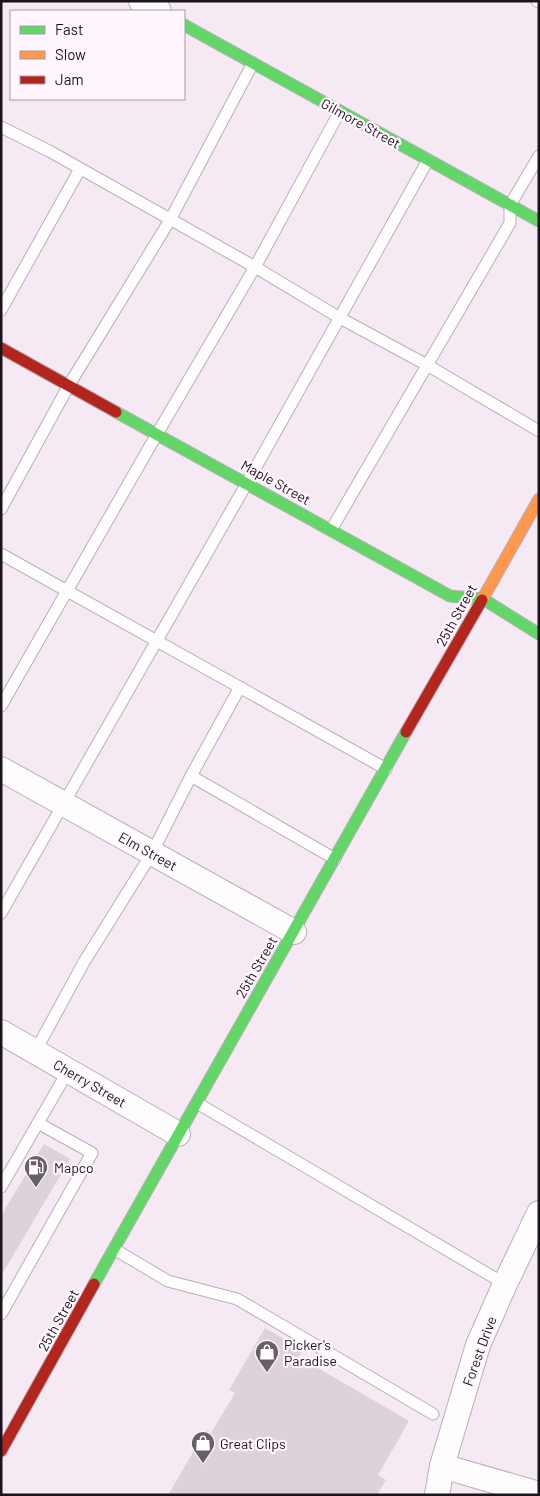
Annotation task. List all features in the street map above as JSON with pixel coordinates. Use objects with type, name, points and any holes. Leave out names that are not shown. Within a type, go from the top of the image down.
[{"type":"main road","name":"Gilmore Street","points":[[185,26],[539,221]]},
{"type":"main road","name":"Maple Street","points":[[1,348],[450,596],[482,599],[539,634]]},
{"type":"main road","name":"25th Street","points":[[4,1441],[539,499]]},
{"type":"street","points":[[141,1],[157,10]]},
{"type":"street","name":"Elm Street","points":[[1,769],[294,932]]},
{"type":"street","name":"Cherry Street","points":[[1,1032],[178,1134]]},
{"type":"street","name":"Forest Drive","points":[[437,1495],[442,1466],[478,1345],[539,1213]]},
{"type":"street","points":[[442,1466],[539,1494]]},
{"type":"lane","points":[[1,508],[69,385],[170,220],[253,63]]},
{"type":"lane","points":[[1,706],[255,267],[340,112]]},
{"type":"lane","points":[[1,128],[51,152],[255,267],[539,432]]},
{"type":"lane","points":[[331,530],[510,223],[510,205],[539,156]]},
{"type":"lane","points":[[1,914],[247,483],[428,160]]},
{"type":"lane","points":[[1,310],[80,169]]},
{"type":"lane","points":[[1,554],[386,769]]},
{"type":"lane","points":[[35,1052],[84,962],[152,853],[191,776],[240,687]]},
{"type":"lane","points":[[191,776],[335,859]]},
{"type":"lane","points":[[1,1187],[68,1071]]},
{"type":"lane","points":[[197,1103],[505,1284]]},
{"type":"lane","points":[[1,1314],[92,1153],[38,1123]]},
{"type":"lane","points":[[114,1249],[168,1281],[237,1299],[433,1414]]},
{"type":"building","name":"Mapco","points":[[44,1144],[70,1159],[1,1276],[1,1216]]},
{"type":"building","points":[[265,1328],[303,1350],[299,1357],[409,1421],[378,1475],[386,1480],[377,1495],[168,1495],[206,1430],[211,1433],[235,1393],[229,1390]]},
{"type":"traffic: fast","points":[[185,26],[539,221]]},
{"type":"traffic: fast","points":[[116,412],[450,596],[483,599],[539,634]]},
{"type":"traffic: fast","points":[[94,1284],[406,732]]},
{"type":"traffic: slow","points":[[482,600],[539,499]]},
{"type":"traffic: jam","points":[[1,348],[116,412]]},
{"type":"traffic: jam","points":[[406,732],[482,600]]},
{"type":"traffic: jam","points":[[1,1451],[94,1284]]},
{"type":"place","name":"Mapco","points":[[36,1188]]},
{"type":"place","name":"Picker's Paradise","points":[[267,1373]]},
{"type":"place","name":"Great Clips","points":[[203,1464]]}]
